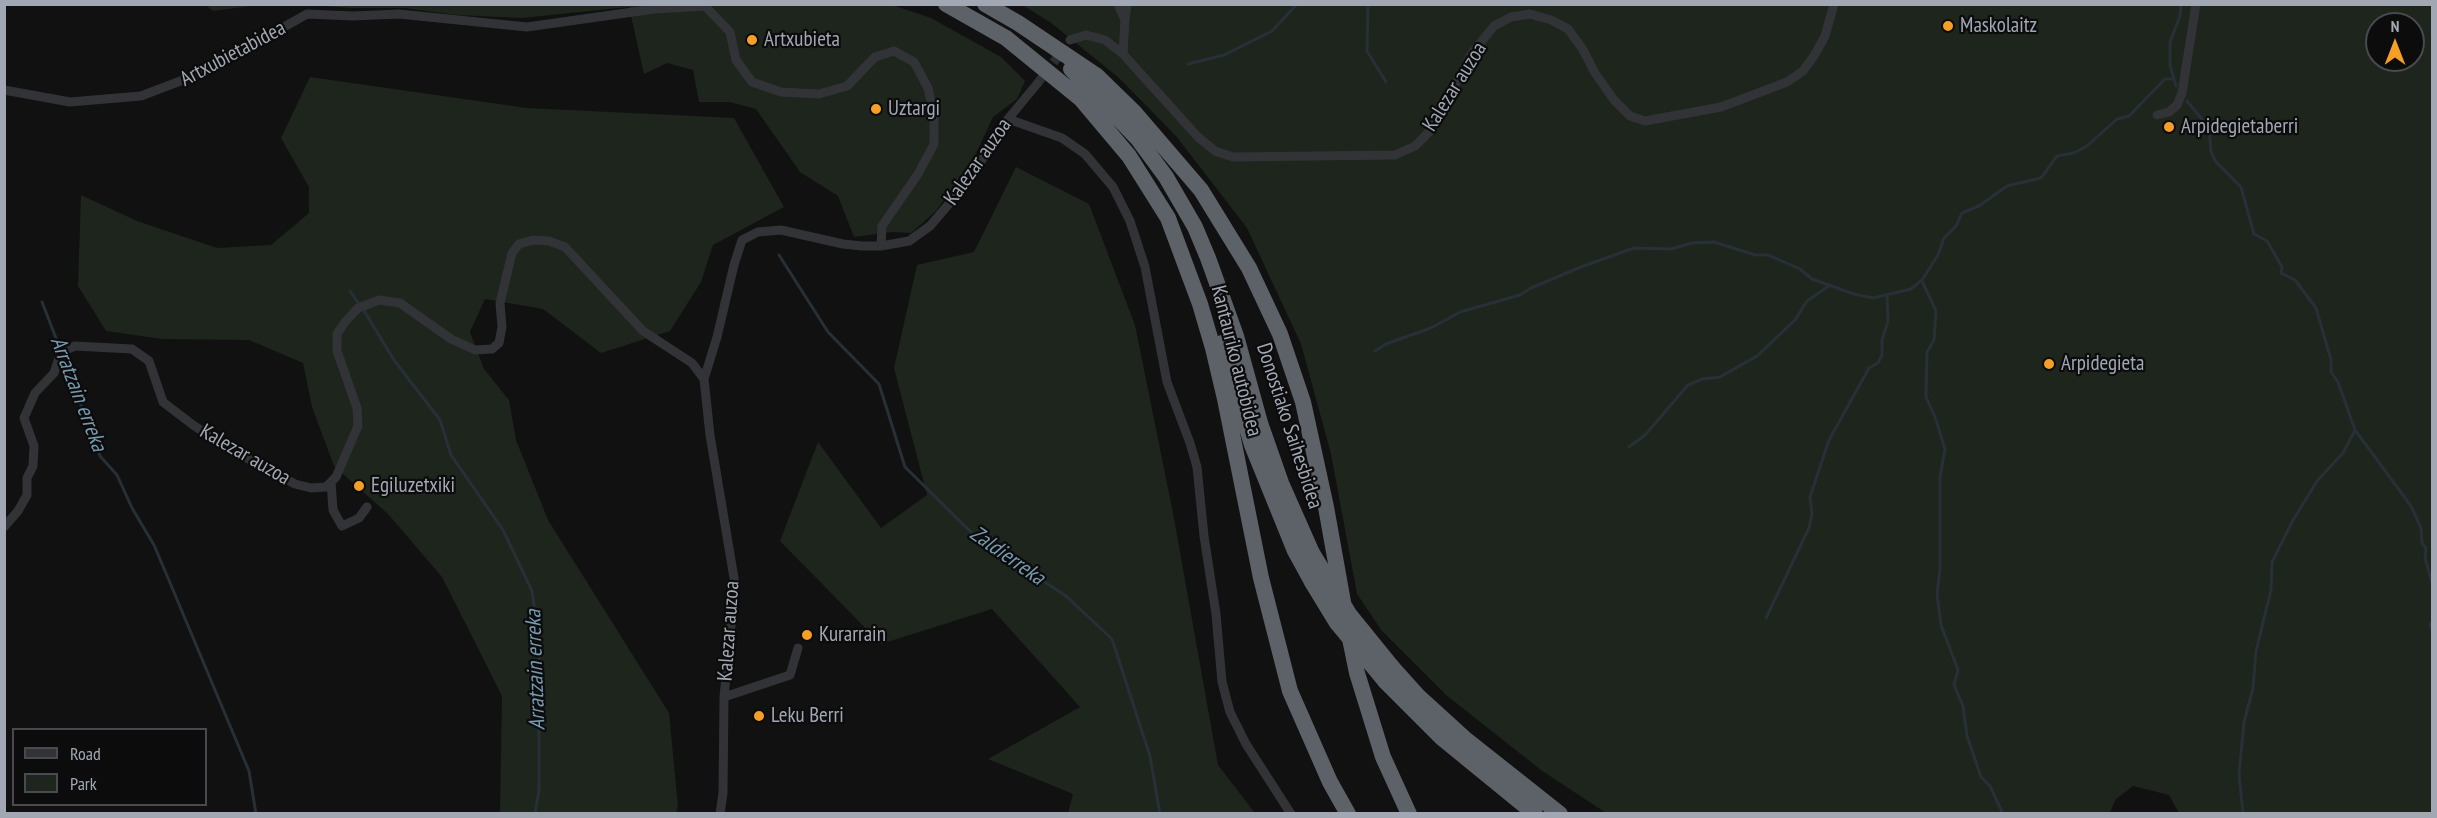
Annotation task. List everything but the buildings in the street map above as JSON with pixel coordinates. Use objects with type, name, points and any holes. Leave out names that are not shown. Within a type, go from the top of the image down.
[{"type":"highway","name":"Kantauriko autobidea","points":[[946,4],[1006,38],[1081,99],[1129,156],[1168,218],[1200,304],[1213,348],[1261,578],[1290,691],[1330,782],[1348,813]]},
{"type":"highway","name":"Kantauriko autobidea","points":[[985,4],[1018,22],[1097,76],[1134,112],[1201,190],[1249,268],[1280,334],[1303,402],[1326,507],[1357,673],[1383,757],[1409,813]]},
{"type":"highway","name":"Donostiako Saihesbidea","points":[[1018,22],[1089,85],[1122,120],[1153,158],[1179,198],[1208,258],[1236,336],[1270,453],[1298,526],[1349,614],[1389,674],[1419,697],[1464,738],[1560,813]]},
{"type":"highway","name":"Donostiako Saihesbidea","points":[[1168,218],[1210,303],[1252,445],[1295,551],[1337,623],[1389,674],[1442,738],[1535,813]]},
{"type":"street","points":[[1118,4],[1125,20]]},
{"type":"street","points":[[1123,54],[1127,4]]},
{"type":"street","name":"Kalezar auzoa","points":[[1070,40],[1086,35],[1105,40],[1123,54],[1198,136],[1215,150],[1224,154],[1233,157],[1395,155],[1415,146],[1432,129],[1472,54],[1494,26],[1511,17],[1530,14],[1551,20],[1568,29],[1614,100],[1630,116],[1645,121],[1721,107],[1787,82],[1803,71],[1814,56],[1825,36],[1834,4]]},
{"type":"street","points":[[2157,115],[2169,112],[2177,105],[2182,93],[2196,4]]},
{"type":"street","name":"Artxubietabidea","points":[[4,90],[70,102],[141,96],[174,86],[204,72],[307,14],[353,16],[399,14],[527,27],[654,9],[705,6],[730,32],[736,60],[752,82],[781,92],[819,94],[848,86],[875,57],[894,51],[914,62],[928,88],[934,115],[934,144],[918,174],[882,226],[881,246]]},
{"type":"street","name":"Kalezar auzoa","points":[[720,813],[723,793],[724,697],[735,584],[710,435],[704,379],[742,240],[758,232],[781,230],[843,244],[881,246],[909,241],[930,226],[971,178],[1008,119],[1037,84]]},
{"type":"street","points":[[1008,119],[1062,138],[1085,154],[1113,187],[1130,221],[1145,267],[1167,382],[1197,466],[1222,682],[1230,712],[1246,744],[1291,813]]},
{"type":"street","points":[[367,507],[359,518],[342,526],[333,510],[331,482],[336,477],[358,426],[357,408],[337,351],[337,334],[362,307],[379,300],[400,303],[451,339],[475,350],[492,349],[499,343],[502,327],[500,303],[512,253],[519,244],[532,240],[549,241],[565,247],[643,331],[692,363],[704,379]]},
{"type":"street","name":"Kalezar auzoa","points":[[4,527],[18,511],[27,495],[27,478],[33,466],[34,446],[24,418],[35,393],[54,373],[64,351],[75,346],[132,349],[149,361],[163,402],[193,425],[230,449],[295,484],[311,488],[326,486],[331,482]]},
{"type":"street","points":[[724,697],[790,675],[798,648]]},
{"type":"green space","points":[[206,5],[307,5],[251,6],[213,11]]},
{"type":"green space","points":[[307,5],[892,5],[931,18],[1001,57],[1025,81],[1017,99],[993,117],[973,160],[935,212],[911,233],[892,232],[854,237],[838,196],[800,172],[756,109],[730,102],[699,102],[693,70],[667,63],[644,74],[629,7],[522,18],[456,15],[404,8]]},
{"type":"green space","points":[[1022,5],[2432,5],[2432,813],[2179,813],[2169,795],[2133,786],[2115,800],[2110,813],[1606,813],[1541,770],[1446,695],[1382,631],[1357,594],[1331,454],[1301,344],[1247,228],[1176,136],[1119,78],[1050,22]]},
{"type":"green space","points":[[310,77],[527,108],[734,118],[784,207],[713,245],[701,282],[670,331],[601,353],[543,309],[485,299],[470,332],[484,369],[509,400],[516,440],[548,520],[669,713],[678,806],[676,813],[500,813],[502,696],[442,577],[388,514],[334,466],[312,407],[303,363],[249,340],[162,339],[106,331],[78,286],[81,195],[137,221],[217,248],[271,245],[309,213],[309,187],[281,138]]},
{"type":"green space","points":[[1016,167],[1089,204],[1135,325],[1173,513],[1218,765],[1255,813],[1068,813],[1073,794],[988,759],[1080,707],[992,609],[881,644],[780,541],[818,442],[881,528],[927,495],[894,368],[917,265],[974,252]]},
{"type":"waterway","points":[[1188,64],[1224,55],[1272,31],[1297,4]]},
{"type":"waterway","points":[[1368,4],[1367,51],[1386,82]]},
{"type":"waterway","name":"Arpidegieta","points":[[2176,86],[2170,65],[2170,42],[2180,16],[2181,4]]},
{"type":"waterway","points":[[1375,351],[1386,344],[1431,328],[1460,312],[1520,295],[1581,267],[1634,248],[1671,249],[1692,243],[1714,242],[1755,255],[1768,255],[1800,269],[1812,279],[1854,294],[1873,298],[1911,289],[1922,280],[1938,255],[1944,238],[1956,226],[1962,213],[1979,206],[2007,186],[2041,178],[2057,156],[2074,153],[2087,146],[2117,119],[2129,116],[2165,79],[2173,79]]},
{"type":"waterway","points":[[2187,101],[2209,128],[2211,152],[2216,162],[2241,187],[2254,234],[2267,241],[2282,267],[2281,273],[2295,280],[2316,308],[2331,360],[2331,372],[2338,382],[2355,430],[2411,506],[2421,528],[2422,543],[2426,548],[2425,558],[2432,583]]},
{"type":"waterway","name":"Zaldierreka","points":[[779,255],[828,332],[879,384],[905,467],[976,537],[1066,596],[1112,639],[1150,756],[1160,814]]},
{"type":"waterway","points":[[1922,281],[1936,311],[1934,340],[1927,352],[1926,397],[1945,449],[1940,477],[1940,569],[1937,594],[1941,625],[1958,670],[1954,685],[1963,706],[1967,736],[1981,777],[1990,786],[2003,814]]},
{"type":"waterway","points":[[1629,447],[1645,435],[1688,385],[1702,379],[1720,377],[1757,356],[1795,320],[1807,301],[1830,285]]},
{"type":"waterway","name":"Arratzain erreka","points":[[350,291],[359,304]]},
{"type":"waterway","points":[[1766,618],[1809,528],[1812,514],[1810,497],[1829,440],[1869,368],[1878,363],[1882,355],[1882,340],[1888,321],[1887,296]]},
{"type":"waterway","name":"Arratzain erreka","points":[[42,302],[61,351]]},
{"type":"waterway","name":"Arratzain erreka","points":[[363,309],[394,360],[440,420],[451,455],[503,530],[532,591],[539,642],[539,790],[535,814]]},
{"type":"waterway","name":"Arratzain erreka","points":[[63,357],[100,456],[117,475],[132,508],[154,545],[168,578],[249,771],[256,814]]},
{"type":"waterway","points":[[2243,814],[2239,774],[2244,722],[2253,688],[2256,651],[2271,590],[2272,562],[2292,522],[2317,481],[2343,453],[2355,430]]},
{"type":"waterway","points":[[2432,621],[2430,625],[2432,630]]},
{"type":"tunnel","points":[[1037,84],[1063,50]]},
{"type":"place","name":"Maskolaitz","points":[[1948,26]]},
{"type":"place","name":"Artxubieta","points":[[752,40]]},
{"type":"place","name":"Uztargi","points":[[876,109]]},
{"type":"place","name":"Arpidegietaberri","points":[[2169,127]]},
{"type":"place","name":"Arpidegieta","points":[[2049,364]]},
{"type":"place","name":"Egiluzetxiki","points":[[359,486]]},
{"type":"place","name":"Kurarrain","points":[[807,635]]},
{"type":"place","name":"Leku Berri","points":[[759,716]]}]
